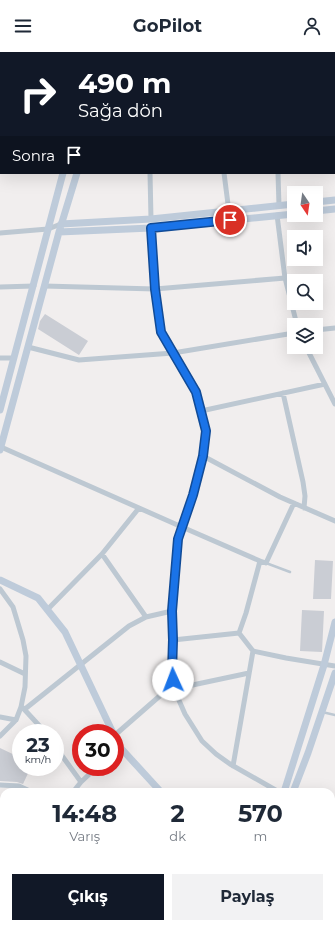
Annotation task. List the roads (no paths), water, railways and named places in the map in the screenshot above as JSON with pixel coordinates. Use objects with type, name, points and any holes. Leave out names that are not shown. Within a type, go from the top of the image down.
[{"type":"street","points":[[0,410],[63,174]]},
{"type":"street","points":[[77,174],[61,224],[0,448],[266,563],[294,504]]},
{"type":"street","points":[[150,174],[151,219]]},
{"type":"street","points":[[224,174],[229,212]]},
{"type":"street","points":[[278,174],[279,206]]},
{"type":"street","points":[[323,201],[335,200]]},
{"type":"street","points":[[0,233],[48,229],[61,224],[151,219],[287,205]]},
{"type":"street","points":[[323,210],[335,209]]},
{"type":"street","points":[[48,229],[59,232],[151,228],[287,214]]},
{"type":"street","points":[[277,215],[285,278],[295,318]]},
{"type":"street","points":[[151,228],[155,289],[161,332],[196,392],[206,431],[203,456],[178,539],[172,611],[172,672],[174,689],[185,714],[202,741],[216,754],[233,766],[272,788]]},
{"type":"street","points":[[44,286],[155,289],[285,278]]},
{"type":"street","points":[[0,287],[34,286]]},
{"type":"street","points":[[323,329],[335,328]]},
{"type":"street","points":[[28,347],[79,360],[173,353],[287,334]]},
{"type":"street","points":[[310,354],[335,404]]},
{"type":"street","points":[[0,358],[14,358]]},
{"type":"street","points":[[201,411],[326,384]]},
{"type":"street","points":[[283,393],[306,496],[304,508]]},
{"type":"street","points":[[203,456],[294,504],[335,521]]},
{"type":"street","points":[[47,610],[102,554],[139,508]]},
{"type":"street","points":[[102,554],[146,618]]},
{"type":"street","points":[[238,633],[246,613],[260,561]]},
{"type":"street","points":[[0,580],[38,598],[64,632],[109,724]]},
{"type":"street","points":[[0,589],[13,607],[24,640],[26,674],[23,708],[38,724]]},
{"type":"street","points":[[0,736],[16,720],[23,708],[80,666],[130,626],[146,618],[172,611]]},
{"type":"street","points":[[285,788],[324,665],[335,622]]},
{"type":"street","points":[[173,640],[238,633]]},
{"type":"street","points":[[238,633],[253,651],[335,666]]},
{"type":"street","points":[[233,766],[253,651]]},
{"type":"street","points":[[0,662],[26,674]]},
{"type":"street","points":[[124,728],[162,694],[174,689],[249,673]]},
{"type":"street","points":[[295,788],[335,673]]},
{"type":"street","points":[[0,717],[16,720]]},
{"type":"street","points":[[124,754],[157,788]]},
{"type":"street","points":[[64,758],[81,782]]},
{"type":"street","points":[[76,788],[87,776]]},
{"type":"street","points":[[0,785],[19,786],[23,788]]},
{"type":"lane","points":[[266,563],[290,572]]},
{"type":"lane","points":[[322,712],[335,715]]}]
